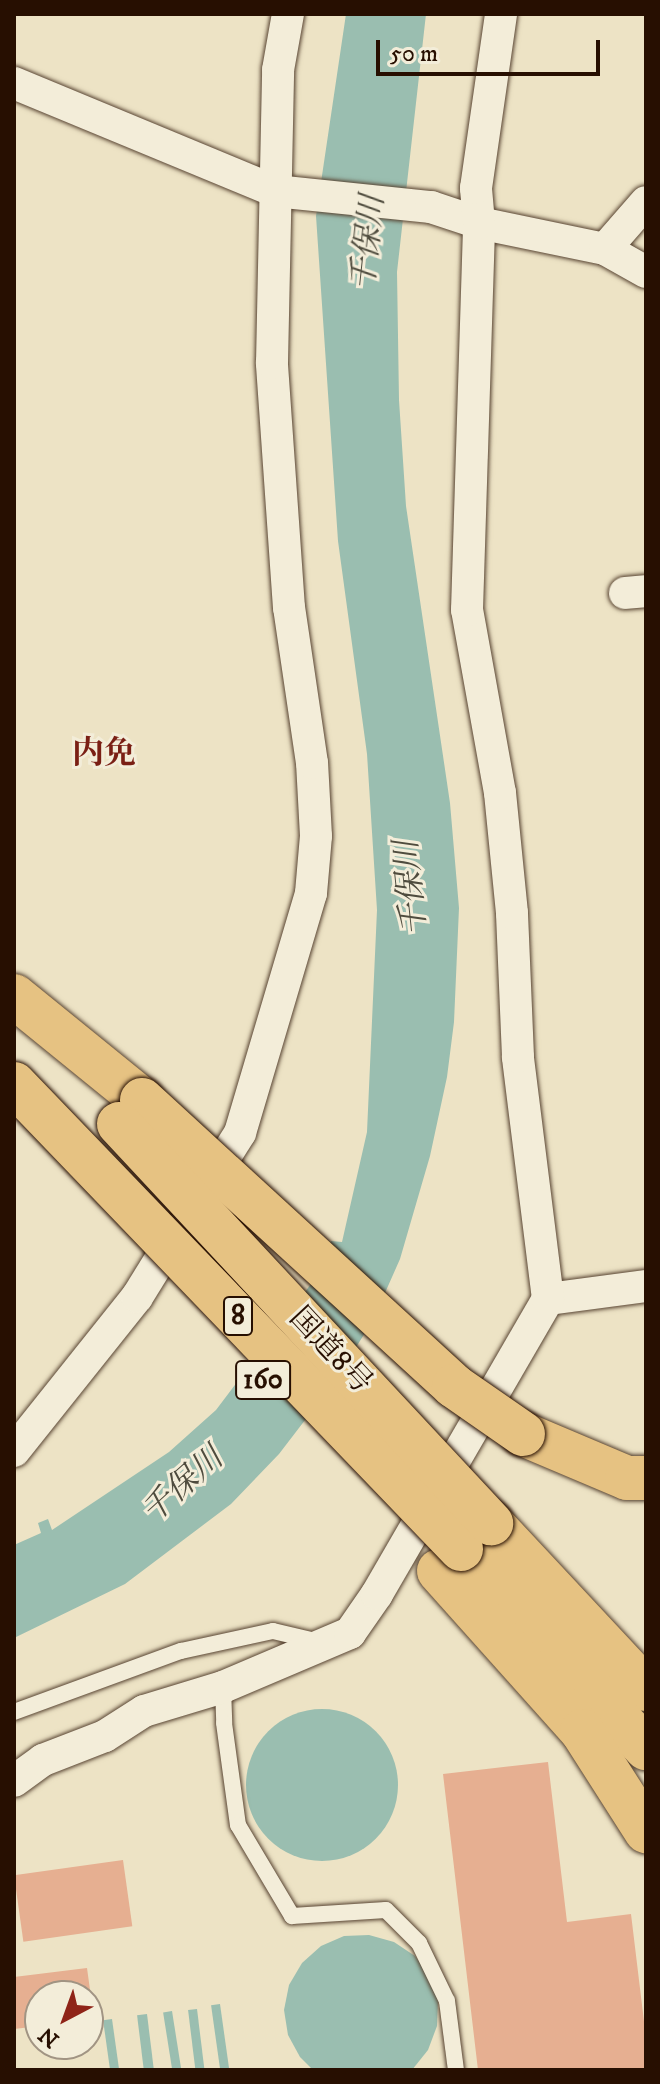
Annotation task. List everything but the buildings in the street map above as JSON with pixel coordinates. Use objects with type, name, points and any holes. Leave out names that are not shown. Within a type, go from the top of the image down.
[{"type":"highway","points":[[14,996],[130,1112],[454,1386],[523,1434],[627,1478],[646,1478]]},
{"type":"highway","name":"国道8号","points":[[14,1013],[130,1112],[464,1548],[646,1689]]},
{"type":"highway","name":"国道8号","points":[[14,1084],[464,1548],[646,1748]]},
{"type":"highway","points":[[464,1548],[646,1831]]},
{"type":"street","points":[[14,1451],[137,1297],[240,1133],[311,893],[316,836],[312,763],[289,608],[272,363],[286,191],[278,70],[288,14]]},
{"type":"street","points":[[14,1781],[43,1760],[105,1736],[144,1711],[223,1687],[350,1633],[377,1594],[548,1299],[518,1057],[512,913],[500,793],[467,610],[479,223],[476,188],[501,14]]},
{"type":"street","points":[[20,93],[286,191],[431,207],[479,223],[605,249],[646,272]]},
{"type":"street","points":[[605,249],[646,202]]},
{"type":"street","points":[[548,1299],[646,1286]]},
{"type":"lane","points":[[14,1712],[181,1651],[273,1631],[329,1644]]},
{"type":"lane","points":[[223,1687],[224,1723],[238,1825],[292,1916],[386,1910],[419,1943],[447,2001],[456,2070]]},
{"type":"water","name":"千保川","points":[[346,14],[426,14],[397,272],[399,400],[406,506],[450,803],[459,908],[454,1022],[447,1077],[430,1156],[400,1259],[373,1320],[335,1381],[279,1454],[231,1504],[125,1584],[14,1638],[14,1545],[41,1533],[38,1523],[48,1519],[52,1530],[169,1452],[216,1410],[317,1276],[331,1241],[342,1242],[367,1132],[377,910],[367,754],[338,541],[316,216]]},
{"type":"water","points":[[322,1709],[351,1714],[376,1731],[393,1756],[398,1785],[393,1814],[376,1839],[351,1856],[322,1861],[293,1856],[268,1839],[251,1814],[246,1785],[251,1756],[268,1731],[293,1714]]},
{"type":"water","points":[[369,1935],[394,1942],[415,1956],[430,1977],[438,2001],[437,2026],[428,2050],[412,2070],[313,2070],[300,2057],[288,2035],[284,2010],[289,1985],[302,1963],[321,1946],[344,1936]]},
{"type":"water","points":[[220,2004],[229,2070],[220,2070],[211,2005]]},
{"type":"water","points":[[197,2009],[204,2070],[195,2070],[188,2010]]},
{"type":"water","points":[[172,2011],[181,2070],[172,2070],[163,2012]]},
{"type":"water","points":[[147,2014],[154,2070],[144,2070],[137,2015]]},
{"type":"water","points":[[112,2019],[119,2070],[116,2070],[110,2070],[104,2027],[104,2020]]},
{"type":"district","name":"内免","points":[[104,754]]}]
